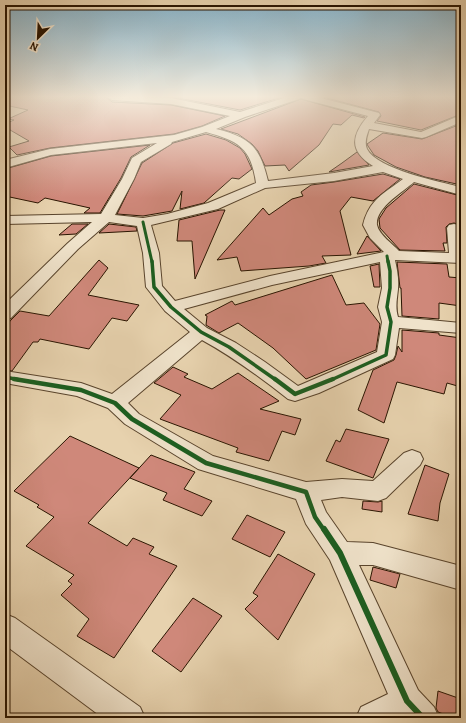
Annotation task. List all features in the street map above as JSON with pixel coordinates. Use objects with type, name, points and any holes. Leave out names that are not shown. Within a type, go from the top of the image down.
[{"type":"street","points":[[5,164],[50,152],[175,138],[200,131]]},
{"type":"street","points":[[211,131],[244,143],[256,162],[261,174],[262,185]]},
{"type":"street","points":[[363,131],[359,143],[366,157],[383,168],[412,178],[461,191]]},
{"type":"street","points":[[399,131],[422,135],[432,131]]},
{"type":"street","points":[[5,314],[73,246],[106,218],[128,179],[136,160],[175,138]]},
{"type":"street","points":[[5,220],[106,218],[143,222],[167,218],[212,206],[262,185],[334,177],[383,168]]},
{"type":"street","points":[[143,222],[151,253],[154,287],[171,307],[201,332],[229,347],[258,366],[295,394],[386,355],[391,322],[387,307],[390,288],[391,256],[375,235],[370,225],[374,212],[380,203],[412,178]]},
{"type":"street","points":[[171,307],[270,281],[391,256],[459,258],[454,228]]},
{"type":"street","points":[[391,322],[461,328]]},
{"type":"street","points":[[115,403],[201,332]]},
{"type":"street","points":[[5,377],[81,390],[115,403],[132,419],[206,463],[306,492],[342,488],[378,491],[412,459]]},
{"type":"street","points":[[306,492],[315,517],[340,553],[415,710],[372,718]]},
{"type":"street","points":[[340,553],[374,554],[461,578]]},
{"type":"street","points":[[5,628],[129,718]]},
{"type":"building","points":[[11,131],[185,131],[174,134],[50,148],[17,155],[9,147],[29,141]]},
{"type":"building","points":[[227,131],[329,131],[319,145],[289,171],[285,165],[265,166],[258,151],[252,144],[238,134]]},
{"type":"building","points":[[443,131],[461,131],[461,185],[425,177],[396,167],[374,155],[367,144],[383,133],[422,139]]},
{"type":"building","points":[[206,134],[226,140],[240,148],[245,154],[252,169],[239,179],[232,178],[204,203],[180,209],[182,191],[172,211],[143,216],[117,214],[142,163],[173,143]]},
{"type":"building","points":[[150,145],[131,157],[121,178],[100,213],[84,213],[90,208],[45,198],[38,203],[5,196],[5,169],[51,156]]},
{"type":"building","points":[[357,152],[369,165],[329,172],[342,163]]},
{"type":"building","points":[[383,174],[400,179],[373,201],[351,197],[340,211],[351,255],[322,256],[326,263],[309,266],[241,271],[237,257],[217,260],[263,208],[269,215],[292,199],[303,196],[301,192],[311,185]]},
{"type":"building","points":[[414,184],[461,196],[461,225],[454,223],[449,224],[446,227],[447,243],[443,243],[445,251],[400,250],[380,228],[379,219],[386,208]]},
{"type":"building","points":[[225,210],[195,279],[192,241],[177,241],[179,220]]},
{"type":"building","points":[[72,224],[88,224],[76,234],[59,235]]},
{"type":"building","points":[[109,224],[136,227],[137,231],[99,233]]},
{"type":"building","points":[[367,236],[381,251],[357,254]]},
{"type":"building","points":[[99,260],[108,268],[88,295],[139,305],[127,321],[112,318],[89,349],[40,339],[38,342],[33,342],[12,371],[5,370],[5,327],[20,311],[49,316]]},
{"type":"building","points":[[397,262],[447,264],[449,277],[461,278],[461,306],[439,303],[439,319],[402,316],[401,288]]},
{"type":"building","points":[[379,264],[380,287],[374,287],[370,266]]},
{"type":"building","points":[[332,275],[346,305],[364,303],[380,324],[376,350],[306,379],[273,348],[238,323],[219,333],[206,325],[207,316],[205,315],[232,301],[235,305]]},
{"type":"building","points":[[402,330],[439,333],[439,335],[461,338],[461,387],[447,383],[444,394],[397,382],[384,423],[358,410],[373,370],[394,360],[398,346],[402,352]]},
{"type":"building","points":[[173,367],[188,374],[184,377],[212,389],[238,373],[279,401],[260,409],[301,419],[295,435],[282,431],[269,461],[236,452],[238,448],[160,419],[181,395],[154,383]]},
{"type":"building","points":[[346,429],[389,439],[373,478],[326,461],[336,440],[340,442]]},
{"type":"building","points":[[70,436],[139,468],[88,523],[127,546],[133,538],[154,547],[149,554],[177,566],[114,658],[77,636],[89,619],[61,595],[72,584],[68,581],[74,575],[26,546],[54,517],[37,507],[39,505],[14,491]]},
{"type":"building","points":[[151,455],[195,472],[184,489],[212,501],[202,516],[163,500],[167,493],[130,478]]},
{"type":"building","points":[[425,465],[449,474],[440,503],[438,521],[408,514]]},
{"type":"building","points":[[363,501],[382,501],[382,512],[362,509]]},
{"type":"building","points":[[247,515],[285,532],[270,557],[232,539]]},
{"type":"building","points":[[278,554],[315,574],[278,640],[245,609],[258,596],[253,593]]},
{"type":"building","points":[[373,567],[400,574],[396,588],[370,580]]},
{"type":"building","points":[[193,598],[222,616],[181,672],[152,651]]},
{"type":"building","points":[[438,691],[461,699],[461,718],[454,718],[438,712],[436,708]]},
{"type":"cycle path","points":[[143,222],[151,253],[154,287],[171,307],[201,332],[229,347],[258,366],[295,394],[386,355],[391,322],[387,307],[390,288],[390,271],[387,256]]},
{"type":"cycle path","points":[[5,377],[81,390],[115,403],[132,419],[206,463],[306,492],[315,517],[340,553],[407,701],[423,718]]}]
